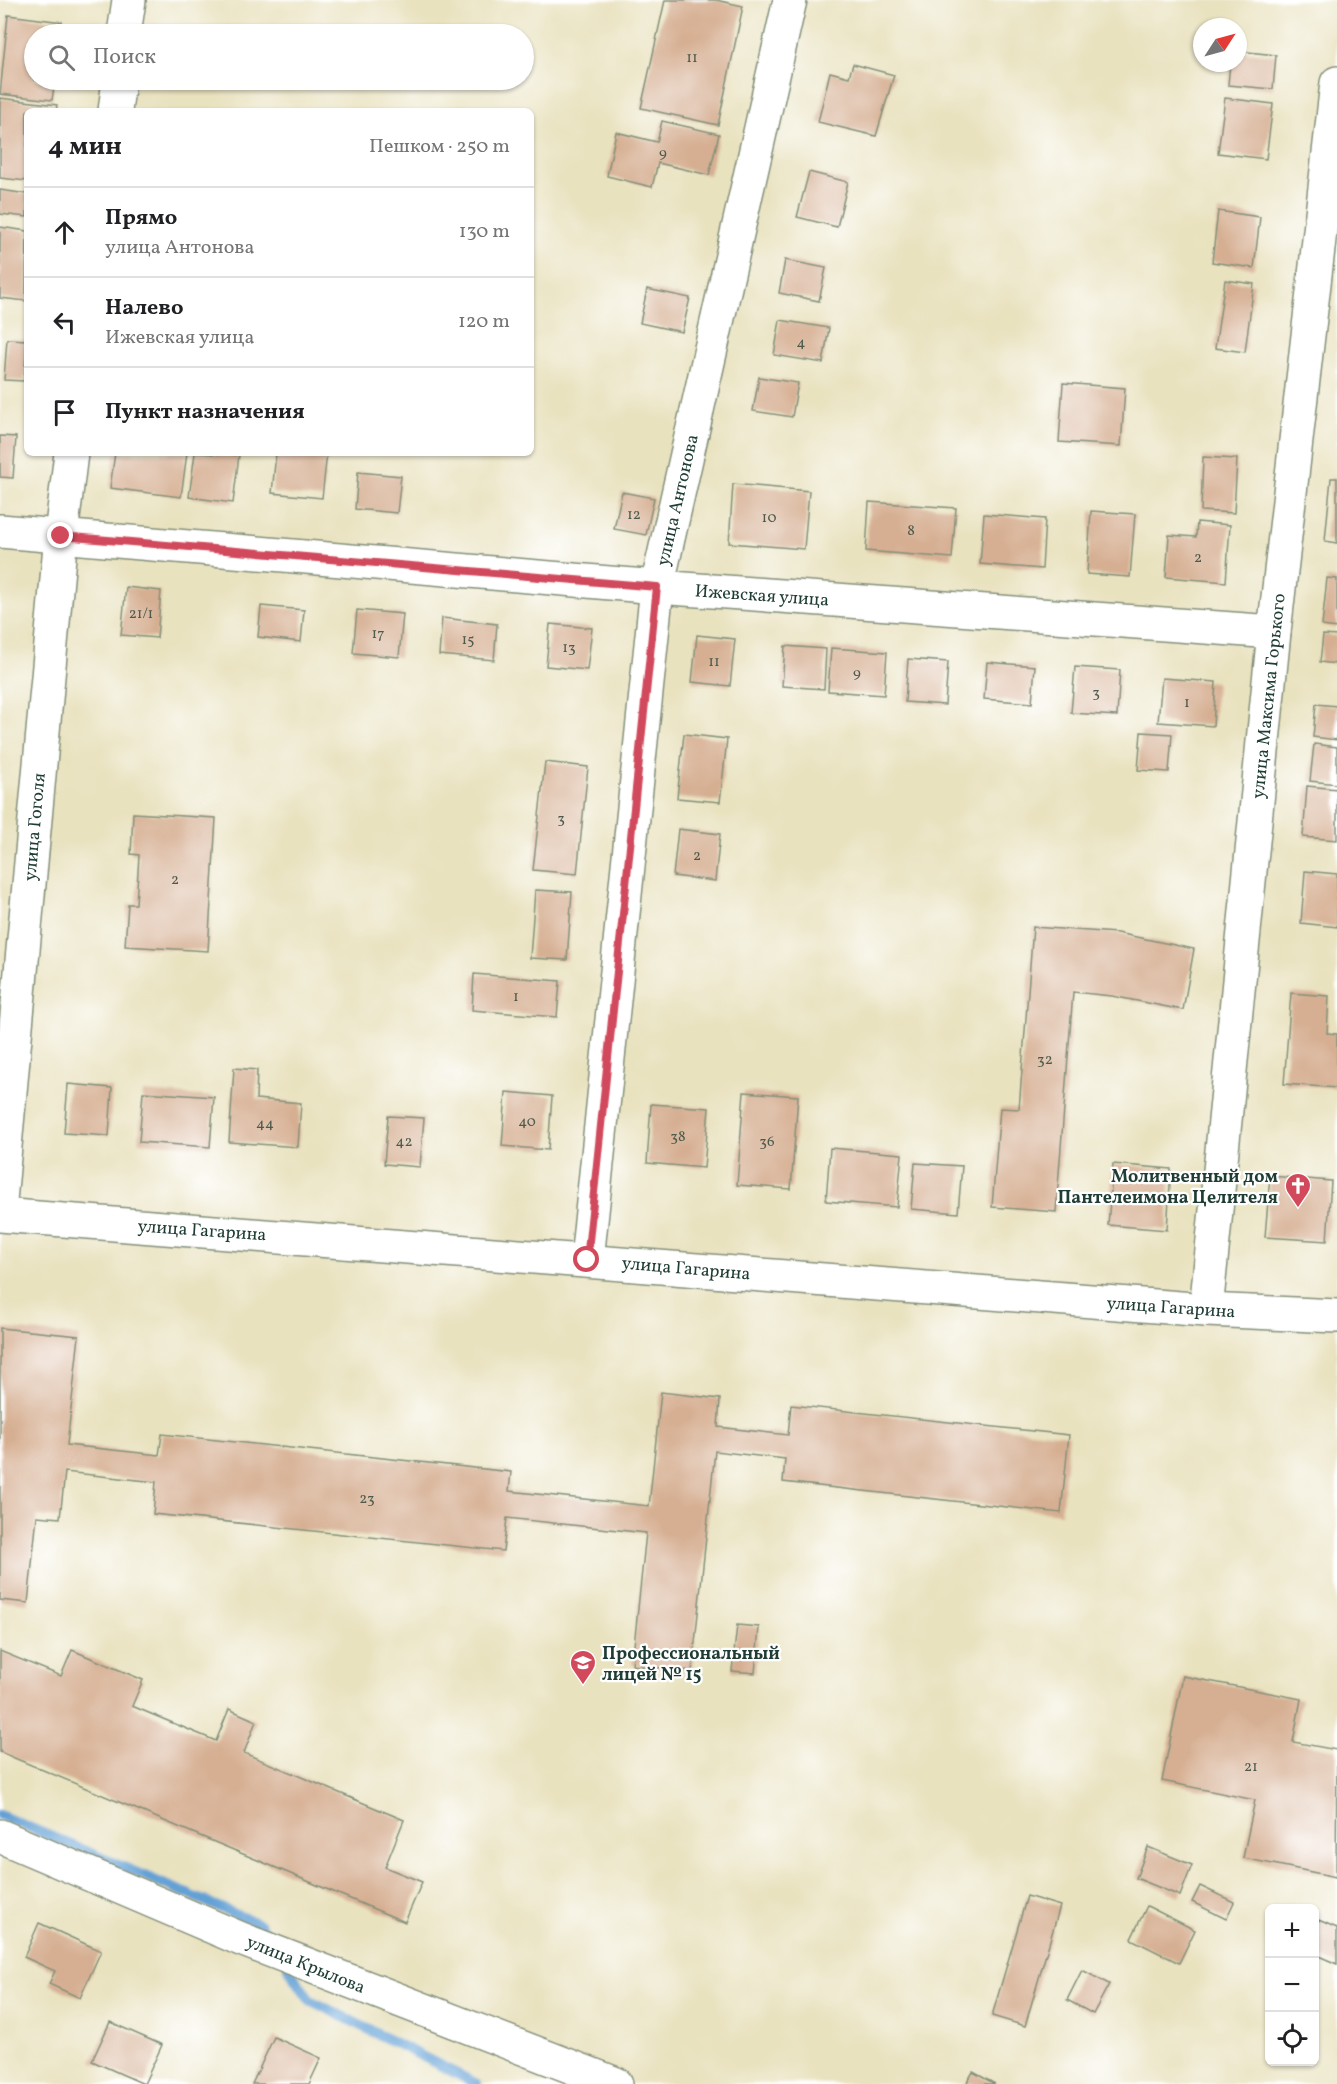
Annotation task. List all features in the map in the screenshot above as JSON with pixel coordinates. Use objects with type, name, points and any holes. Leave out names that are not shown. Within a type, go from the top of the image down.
[{"type":"street","points":[[125,24],[129,0]]},
{"type":"street","name":"улица Антонова","points":[[587,1260],[657,587],[790,0]]},
{"type":"street","name":"улица Максима Горького","points":[[1206,1310],[1274,632],[1337,82]]},
{"type":"street","points":[[115,108],[118,90]]},
{"type":"street","name":"улица Гоголя","points":[[0,1201],[61,536],[71,456]]},
{"type":"street","name":"Ижевская улица","points":[[0,531],[657,587],[1274,632]]},
{"type":"street","name":"улица Гагарина","points":[[0,1215],[1206,1310],[1337,1316]]},
{"type":"street","name":"улица Крылова","points":[[0,1836],[241,1939],[616,2084]]},
{"type":"building","points":[[665,0],[716,0],[743,6],[718,125],[641,108]]},
{"type":"building","points":[[8,15],[62,22],[62,24],[24,24],[24,90],[54,90],[52,100],[0,94]]},
{"type":"building","points":[[1247,52],[1276,55],[1273,89],[1228,85],[1229,72],[1247,72]]},
{"type":"building","points":[[853,64],[894,75],[876,136],[818,122],[830,72],[849,77]]},
{"type":"building","points":[[0,98],[57,105],[56,108],[24,108],[24,181],[0,178]]},
{"type":"building","points":[[1225,98],[1273,104],[1266,159],[1218,153]]},
{"type":"building","points":[[662,121],[719,134],[709,175],[658,163],[652,187],[607,176],[616,132],[657,142]]},
{"type":"building","points":[[809,172],[848,182],[837,227],[797,217]]},
{"type":"building","points":[[0,190],[24,194],[24,217],[0,214]]},
{"type":"building","points":[[1218,211],[1260,217],[1254,268],[1212,262]]},
{"type":"building","points":[[0,227],[24,231],[24,301],[0,298]]},
{"type":"building","points":[[785,260],[826,268],[819,301],[779,293]]},
{"type":"building","points":[[1225,280],[1254,284],[1245,352],[1215,348]]},
{"type":"building","points":[[647,289],[690,298],[682,332],[640,323]]},
{"type":"building","points":[[780,320],[829,328],[823,363],[774,355]]},
{"type":"building","points":[[7,339],[24,340],[24,381],[4,380]]},
{"type":"building","points":[[759,377],[798,383],[792,417],[753,411]]},
{"type":"building","points":[[1063,383],[1125,388],[1121,446],[1059,442]]},
{"type":"building","points":[[0,436],[16,437],[13,478],[0,477]]},
{"type":"building","points":[[115,456],[187,456],[181,497],[110,488]]},
{"type":"building","points":[[195,456],[239,456],[233,503],[189,497]]},
{"type":"building","points":[[276,456],[327,456],[322,498],[272,493]]},
{"type":"building","points":[[1203,457],[1237,459],[1234,513],[1201,511]]},
{"type":"building","points":[[358,472],[401,476],[397,513],[355,509]]},
{"type":"building","points":[[1331,478],[1337,478],[1337,543],[1325,541]]},
{"type":"building","points":[[733,484],[809,491],[804,549],[729,543]]},
{"type":"building","points":[[622,492],[654,498],[646,535],[614,529]]},
{"type":"building","points":[[869,502],[956,508],[952,558],[866,551]]},
{"type":"building","points":[[1091,511],[1135,514],[1130,577],[1087,574]]},
{"type":"building","points":[[984,514],[1045,519],[1042,569],[980,564]]},
{"type":"building","points":[[1197,522],[1230,525],[1226,582],[1166,577],[1169,535],[1196,537]]},
{"type":"building","points":[[1327,578],[1337,579],[1337,628],[1322,626]]},
{"type":"building","points":[[126,587],[161,591],[157,638],[121,635]]},
{"type":"building","points":[[261,606],[304,610],[301,642],[258,637]]},
{"type":"building","points":[[357,610],[403,614],[399,657],[353,653]]},
{"type":"building","points":[[442,618],[497,624],[494,660],[439,655]]},
{"type":"building","points":[[550,624],[592,628],[587,670],[546,666]]},
{"type":"building","points":[[697,635],[735,639],[730,686],[692,682]]},
{"type":"building","points":[[1323,635],[1337,636],[1337,664],[1320,662]]},
{"type":"building","points":[[785,646],[826,649],[824,689],[782,686]]},
{"type":"building","points":[[831,648],[887,652],[884,695],[828,691]]},
{"type":"building","points":[[908,659],[948,662],[945,705],[905,702]]},
{"type":"building","points":[[987,662],[1035,666],[1032,703],[984,699]]},
{"type":"building","points":[[1075,667],[1120,670],[1117,716],[1071,713]]},
{"type":"building","points":[[1162,678],[1216,682],[1213,726],[1158,722]]},
{"type":"building","points":[[1316,704],[1337,706],[1337,740],[1313,737]]},
{"type":"building","points":[[1141,732],[1172,734],[1169,772],[1138,770]]},
{"type":"building","points":[[684,734],[727,739],[720,802],[677,798]]},
{"type":"building","points":[[1314,744],[1337,747],[1337,784],[1310,781]]},
{"type":"building","points":[[545,762],[588,767],[577,874],[533,870]]},
{"type":"building","points":[[1307,786],[1337,789],[1337,840],[1303,837]]},
{"type":"building","points":[[133,813],[216,818],[208,951],[125,946],[128,904],[136,904],[139,855],[131,854]]},
{"type":"building","points":[[678,829],[720,834],[715,881],[673,876]]},
{"type":"building","points":[[1305,871],[1337,874],[1337,927],[1301,923]]},
{"type":"building","points":[[535,890],[572,892],[567,960],[530,958]]},
{"type":"building","points":[[1033,927],[1117,933],[1194,949],[1183,1010],[1112,996],[1073,992],[1056,1212],[992,1207],[1000,1108],[1019,1109]]},
{"type":"building","points":[[474,974],[560,981],[557,1017],[472,1010]]},
{"type":"building","points":[[1291,993],[1329,996],[1327,1033],[1337,1034],[1337,1088],[1284,1084]]},
{"type":"building","points":[[234,1068],[257,1070],[256,1099],[301,1103],[298,1147],[229,1142]]},
{"type":"building","points":[[68,1084],[112,1088],[109,1136],[64,1133]]},
{"type":"building","points":[[143,1092],[214,1097],[210,1147],[139,1142]]},
{"type":"building","points":[[506,1092],[552,1096],[548,1150],[502,1146]]},
{"type":"building","points":[[744,1092],[798,1096],[791,1189],[737,1185]]},
{"type":"building","points":[[651,1104],[709,1108],[704,1168],[647,1163]]},
{"type":"building","points":[[388,1116],[424,1118],[420,1167],[384,1164]]},
{"type":"building","points":[[830,1148],[902,1154],[897,1207],[826,1201]]},
{"type":"building","points":[[915,1163],[962,1166],[958,1213],[911,1209]]},
{"type":"building","points":[[1113,1164],[1171,1169],[1167,1230],[1108,1225]]},
{"type":"building","name":"Молитвенный дом Пантелеимона Целителя","points":[[1270,1176],[1331,1181],[1327,1241],[1265,1237]]},
{"type":"building","points":[[0,1328],[79,1336],[67,1445],[159,1455],[162,1434],[511,1472],[509,1491],[649,1506],[661,1392],[720,1399],[718,1427],[788,1435],[791,1405],[1069,1435],[1061,1513],[783,1482],[785,1459],[715,1451],[692,1671],[632,1665],[646,1533],[507,1518],[503,1551],[153,1514],[156,1482],[65,1472],[60,1518],[37,1516],[28,1603],[0,1600]]},
{"type":"building","points":[[737,1625],[759,1627],[755,1673],[732,1671]]},
{"type":"building","points":[[72,1650],[143,1680],[132,1706],[216,1741],[229,1709],[256,1721],[244,1753],[404,1820],[385,1867],[422,1882],[405,1922],[0,1752],[0,1651],[61,1676]]},
{"type":"building","points":[[1183,1676],[1301,1699],[1293,1742],[1337,1750],[1336,1877],[1243,1858],[1255,1800],[1162,1781]]},
{"type":"building","points":[[1148,1847],[1192,1865],[1180,1896],[1136,1878]]},
{"type":"building","points":[[1200,1886],[1234,1902],[1226,1919],[1192,1902]]},
{"type":"building","points":[[1027,1896],[1060,1906],[1025,2026],[992,2016]]},
{"type":"building","points":[[1147,1906],[1195,1930],[1179,1963],[1131,1939]]},
{"type":"building","points":[[1319,1920],[1337,1928],[1337,1964],[1319,1956]]},
{"type":"building","points":[[39,1923],[101,1951],[80,1998],[49,1984],[55,1971],[24,1957]]},
{"type":"building","points":[[1082,1970],[1109,1984],[1093,2014],[1067,2000]]},
{"type":"building","points":[[110,2022],[162,2045],[144,2084],[92,2061]]},
{"type":"building","points":[[274,2037],[321,2058],[309,2084],[252,2084]]},
{"type":"building","points":[[973,2072],[995,2084],[966,2084]]},
{"type":"waterway","points":[[0,1815],[259,1924],[269,1940]]},
{"type":"waterway","points":[[288,1968],[310,2000],[477,2084]]},
{"type":"place","name":"Молитвенный дом Пантелеимона Целителя","points":[[1298,1209]]},
{"type":"place","name":"Профессиональный лицей № 15","points":[[583,1686]]},
{"type":"route","points":[[61,536],[657,587],[587,1260]]}]
